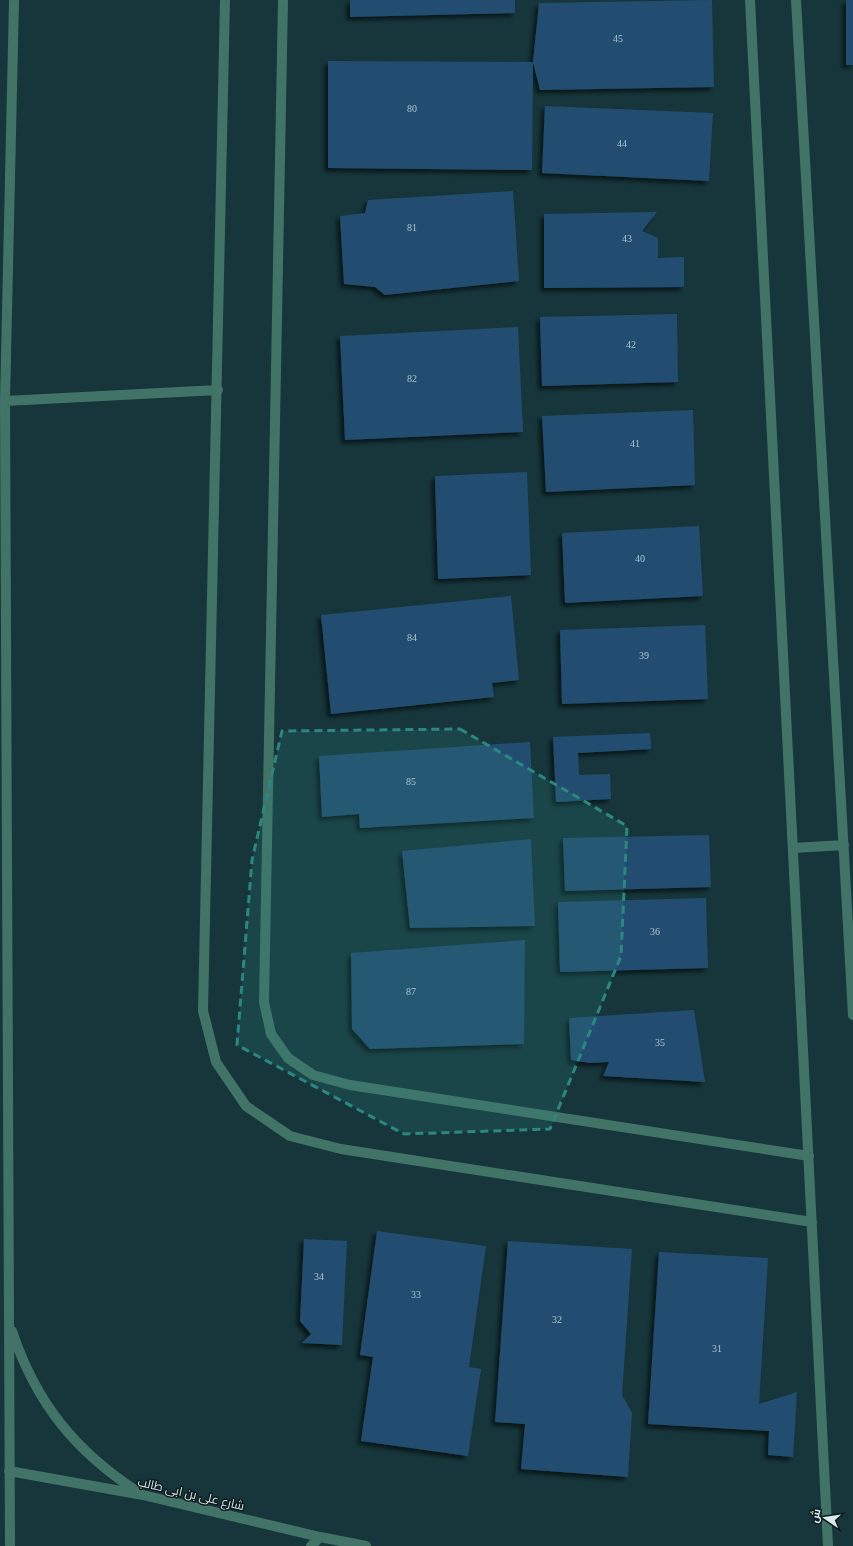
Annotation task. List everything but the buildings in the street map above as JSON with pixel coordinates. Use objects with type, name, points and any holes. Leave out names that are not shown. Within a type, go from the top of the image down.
[{"type":"street","points":[[10,1546],[3,866],[6,401],[14,0]]},
{"type":"street","points":[[225,0],[218,390],[203,1011],[216,1062],[246,1106],[290,1136],[341,1149],[812,1222]]},
{"type":"street","points":[[283,0],[264,1002],[271,1034],[288,1058],[313,1075],[350,1085],[809,1156]]},
{"type":"street","points":[[750,0],[828,1546]]},
{"type":"street","points":[[796,0],[853,1015]]},
{"type":"street","points":[[6,401],[218,390]]},
{"type":"street","points":[[793,848],[844,845]]},
{"type":"street","points":[[8,1322],[24,1364],[37,1391],[58,1422],[83,1450],[112,1475],[144,1495]]},
{"type":"street","name":"شارع على بن ابى طالب","points":[[9,1471],[144,1495],[320,1537],[366,1546]]},
{"type":"street","points":[[310,1546],[320,1537]]},
{"type":"highlighted area","points":[[460,729],[627,826],[621,956],[550,1129],[404,1134],[237,1045],[252,860],[282,731]]}]
